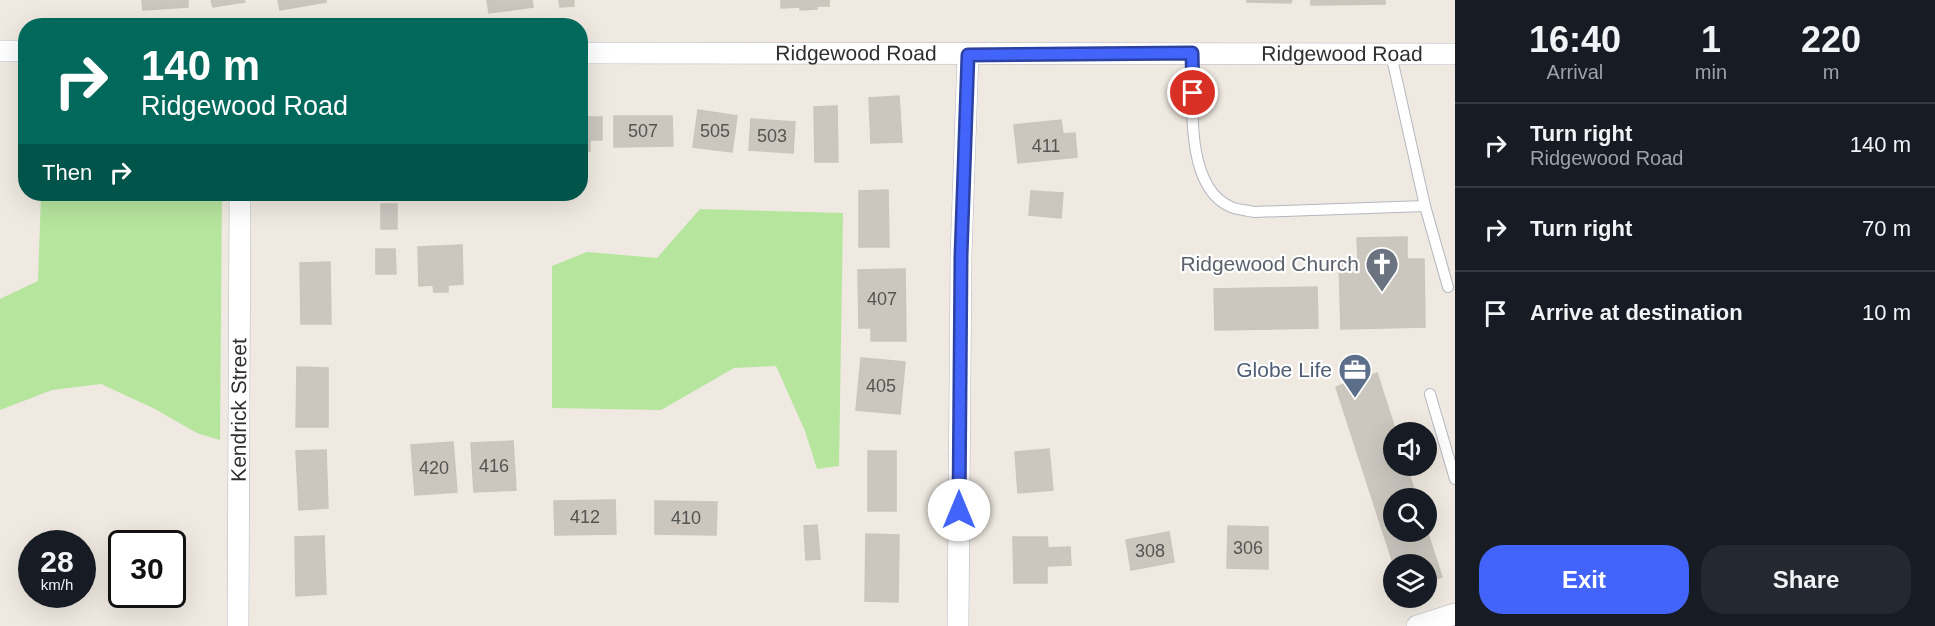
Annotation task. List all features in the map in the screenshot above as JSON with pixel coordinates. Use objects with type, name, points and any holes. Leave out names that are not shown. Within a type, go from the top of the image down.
[{"type":"street","points":[[0,51],[18,51]]},
{"type":"street","name":"Ridgewood Road","points":[[588,53],[1455,54]]},
{"type":"street","points":[[958,626],[961,256],[968,55]]},
{"type":"street","name":"Kendrick Street","points":[[238,626],[240,201]]},
{"type":"street","points":[[1416,626],[1455,614]]},
{"type":"lane","points":[[1192,53],[1194,133],[1200,174],[1215,195],[1230,207],[1254,212],[1425,206]]},
{"type":"lane","points":[[1390,54],[1425,206],[1448,287]]},
{"type":"lane","points":[[1430,394],[1455,479]]},
{"type":"green space","points":[[41,201],[222,201],[220,440],[197,433],[155,409],[101,384],[52,390],[0,410],[0,299],[38,281]]},
{"type":"green space","points":[[700,209],[843,213],[839,466],[817,469],[805,431],[776,366],[734,368],[661,410],[552,408],[552,266],[587,252],[657,258]]},
{"type":"building","points":[[142,0],[188,0],[188,7],[143,10]]},
{"type":"building","points":[[211,0],[244,0],[245,2],[213,7]]},
{"type":"building","points":[[278,0],[326,0],[326,2],[280,10]]},
{"type":"building","points":[[487,0],[532,0],[533,7],[489,13]]},
{"type":"building","points":[[559,0],[574,0],[574,6],[560,7]]},
{"type":"building","points":[[781,0],[829,0],[829,6],[800,10],[800,7],[781,8]]},
{"type":"building","points":[[1247,0],[1292,0],[1291,3],[1247,2]]},
{"type":"building","points":[[1311,0],[1385,0],[1385,4],[1311,5]]},
{"type":"building","points":[[899,96],[902,142],[871,143],[869,98]]},
{"type":"building","points":[[837,106],[838,162],[815,162],[814,107]]},
{"type":"building","points":[[698,110],[737,116],[732,152],[693,147]]},
{"type":"building","points":[[614,116],[672,116],[673,146],[614,147]]},
{"type":"building","points":[[588,117],[602,117],[602,140],[590,140],[590,151],[588,151]]},
{"type":"building","points":[[751,119],[795,122],[793,153],[749,150]]},
{"type":"building","points":[[1061,120],[1063,134],[1075,133],[1077,157],[1018,163],[1014,125]]},
{"type":"building","points":[[888,190],[889,247],[859,247],[859,191]]},
{"type":"building","points":[[1031,191],[1063,193],[1061,218],[1029,215]]},
{"type":"building","points":[[381,204],[397,204],[397,229],[381,229]]},
{"type":"building","name":"Ridgewood Church","points":[[1407,237],[1407,259],[1424,259],[1425,327],[1341,329],[1339,259],[1358,259],[1357,238]]},
{"type":"building","points":[[462,245],[463,284],[448,285],[448,292],[434,292],[433,285],[419,286],[418,247]]},
{"type":"building","points":[[376,249],[395,249],[396,274],[376,274]]},
{"type":"building","points":[[330,262],[331,324],[301,324],[300,263]]},
{"type":"building","points":[[905,269],[906,341],[871,341],[871,328],[859,328],[858,270]]},
{"type":"building","points":[[1317,287],[1318,328],[1215,330],[1214,289]]},
{"type":"building","points":[[861,358],[905,362],[900,414],[856,410]]},
{"type":"building","points":[[297,367],[328,368],[328,427],[296,427]]},
{"type":"building","points":[[1377,373],[1393,422],[1383,422],[1383,476],[1410,476],[1414,488],[1383,488],[1383,532],[1336,387]]},
{"type":"building","points":[[513,441],[516,490],[474,492],[471,443]]},
{"type":"building","points":[[453,442],[457,492],[415,495],[411,445]]},
{"type":"building","points":[[1049,449],[1053,490],[1018,493],[1015,452]]},
{"type":"building","points":[[326,450],[328,508],[299,510],[296,451]]},
{"type":"building","points":[[868,451],[896,451],[896,511],[868,511]]},
{"type":"building","points":[[615,500],[616,534],[555,535],[554,501]]},
{"type":"building","points":[[655,501],[717,502],[716,535],[655,534]]},
{"type":"building","points":[[817,525],[820,559],[806,560],[804,526]]},
{"type":"building","points":[[1228,526],[1268,527],[1268,569],[1227,568]]},
{"type":"building","points":[[1169,532],[1174,562],[1131,570],[1126,540]]},
{"type":"building","points":[[866,534],[899,535],[898,602],[865,601]]},
{"type":"building","points":[[324,536],[326,594],[296,596],[295,537]]},
{"type":"building","points":[[1013,537],[1047,537],[1048,548],[1070,547],[1071,565],[1047,566],[1047,583],[1014,583]]},
{"type":"building","points":[[1386,542],[1431,542],[1434,554],[1390,554]]},
{"type":"building","points":[[1437,562],[1442,577],[1437,579]]},
{"type":"place","name":"Ridgewood Church","points":[[1382,293]]},
{"type":"place","name":"Globe Life","points":[[1355,399]]},
{"type":"route","points":[[959,510],[961,256],[968,55],[1192,53],[1193,93]]}]
